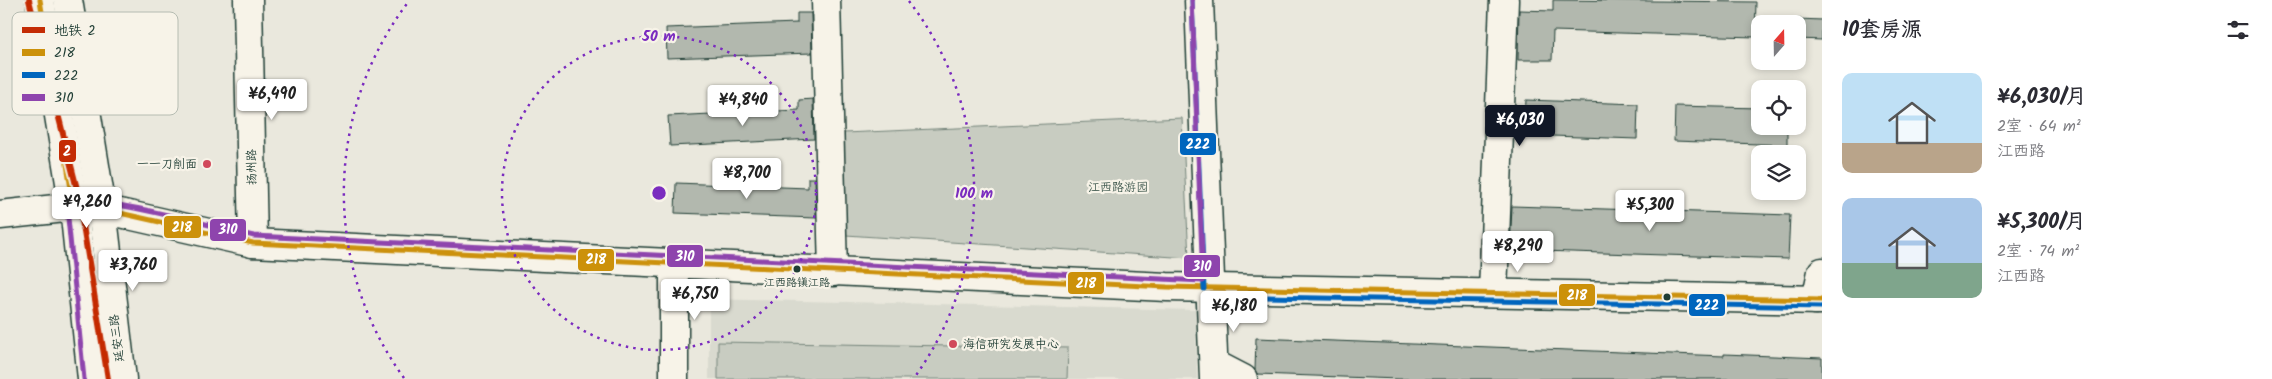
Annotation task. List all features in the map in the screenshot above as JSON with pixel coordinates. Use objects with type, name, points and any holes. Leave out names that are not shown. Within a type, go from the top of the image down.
[{"type":"main road","name":"扬州路","points":[[248,0],[253,243]]},
{"type":"main road","points":[[826,0],[833,272]]},
{"type":"main road","points":[[1199,0],[1214,372],[1243,379]]},
{"type":"main road","points":[[1494,293],[1504,0]]},
{"type":"main road","points":[[59,115],[74,207],[92,379]]},
{"type":"main road","name":"延安三路","points":[[87,115],[102,209],[122,379]]},
{"type":"main road","points":[[0,215],[74,207],[102,209],[253,243],[1211,289],[1819,300],[1822,272]]},
{"type":"main road","points":[[674,264],[674,379]]},
{"type":"shaded area","name":"海信研究发展中心","points":[[709,299],[1196,310],[1197,379],[709,379]]},
{"type":"green space","name":"江西路游园","points":[[1182,118],[1189,258],[846,235],[844,133]]},
{"type":"green space","points":[[718,342],[1068,348],[1067,379],[718,379]]},
{"type":"building","points":[[1553,0],[1756,2],[1756,15],[1751,15],[1751,37],[1553,31],[1552,60],[1518,60],[1519,10],[1553,11]]},
{"type":"building","points":[[797,13],[811,13],[812,53],[667,58],[666,28],[797,23]]},
{"type":"building","points":[[1806,19],[1822,20],[1822,40],[1806,39]]},
{"type":"building","points":[[813,99],[814,139],[670,146],[668,116],[799,110],[799,100]]},
{"type":"building","points":[[1526,100],[1638,104],[1637,139],[1524,135]]},
{"type":"building","points":[[1675,106],[1751,108],[1751,135],[1787,135],[1787,145],[1674,141]]},
{"type":"building","points":[[808,178],[815,178],[816,218],[675,213],[676,183],[808,188]]},
{"type":"building","points":[[1512,206],[1790,215],[1788,259],[1510,250]]},
{"type":"building","points":[[1256,338],[1822,358],[1822,379],[1399,379],[1257,374],[1255,370]]},
{"type":"metro line","name":"2","points":[[29,0],[32,12]]},
{"type":"metro line","name":"2","points":[[58,115],[77,189],[108,379]]},
{"type":"transit line","name":"218","points":[[40,0],[42,12]]},
{"type":"transit line","name":"222","points":[[1192,0],[1204,289]]},
{"type":"transit line","name":"310","points":[[84,379],[67,208],[68,202],[79,200],[127,206],[254,236],[1203,281],[1192,0]]},
{"type":"transit line","name":"218","points":[[59,115],[74,207],[102,209],[253,243],[1167,287],[1822,300]]},
{"type":"transit line","name":"222","points":[[1211,296],[1822,307]]},
{"type":"place","name":"一一刀削面","points":[[207,164]]},
{"type":"place","name":"江西路镇江路","points":[[797,269]]},
{"type":"place","name":"海信研究发展中心","points":[[953,344]]}]
